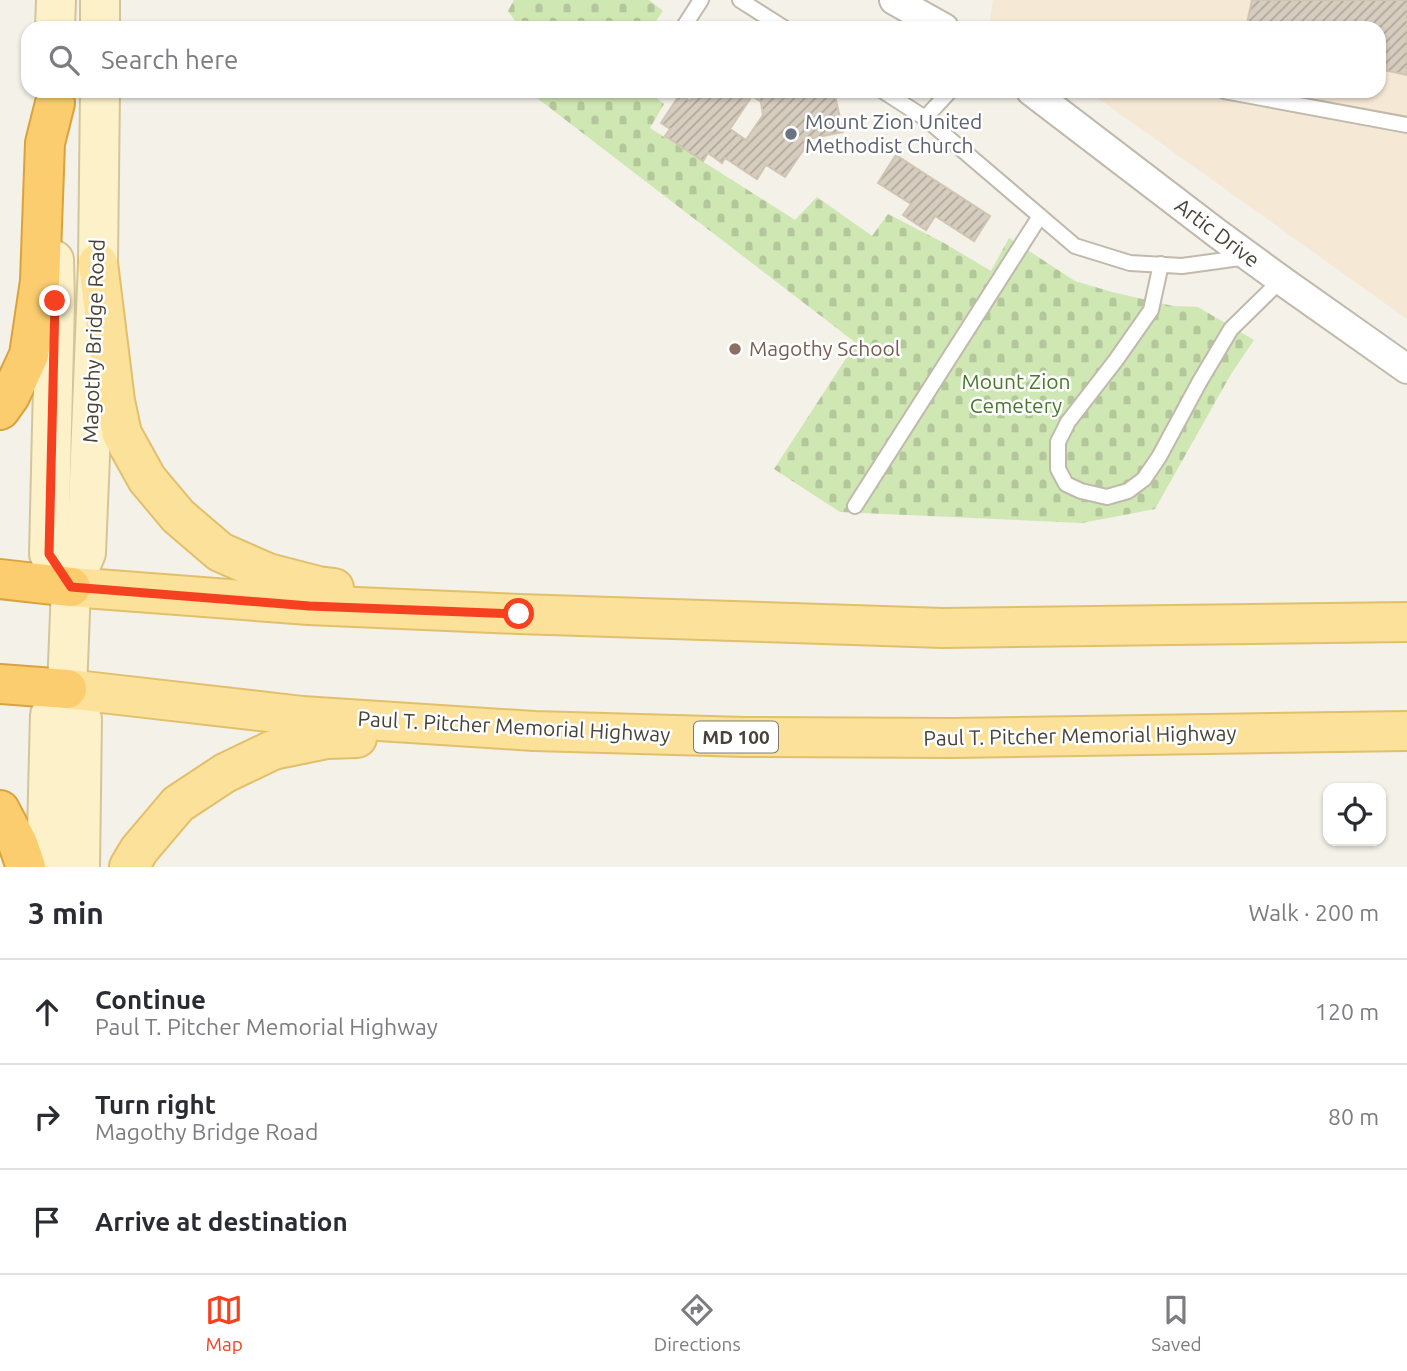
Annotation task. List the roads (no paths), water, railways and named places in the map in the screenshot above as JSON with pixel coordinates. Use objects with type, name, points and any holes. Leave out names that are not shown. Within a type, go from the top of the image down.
[{"type":"highway","points":[[0,410],[10,396],[29,355],[40,281],[45,144],[55,98]]},
{"type":"highway","points":[[0,579],[71,587]]},
{"type":"highway","name":"Paul T. Pitcher Memorial Highway","points":[[0,684],[67,689]]},
{"type":"highway","points":[[0,810],[18,844],[26,867]]},
{"type":"main road","points":[[55,21],[56,0]]},
{"type":"main road","points":[[100,0],[100,21]]},
{"type":"main road","name":"Magothy Bridge Road","points":[[55,98],[55,301],[49,554],[71,587]]},
{"type":"main road","name":"Magothy Bridge Road","points":[[80,867],[82,719],[67,689],[71,587],[86,553],[98,263],[100,98]]},
{"type":"main road","points":[[98,263],[115,401],[122,435],[147,479],[178,516],[220,552],[268,573],[318,586],[519,614]]},
{"type":"main road","points":[[71,587],[309,606],[943,628],[1407,622]]},
{"type":"main road","name":"Magothy Bridge Road","points":[[44,867],[50,715],[67,689]]},
{"type":"main road","name":"Paul T. Pitcher Memorial Highway","points":[[67,689],[302,716],[534,731],[745,737],[925,738],[1407,731]]},
{"type":"main road","points":[[129,867],[139,850],[178,804],[225,774],[273,750],[327,739],[534,731]]},
{"type":"street","points":[[894,0],[932,21]]},
{"type":"street","name":"Artic Drive","points":[[1040,98],[1249,257],[1407,369]]},
{"type":"lane","points":[[688,21],[701,0]]},
{"type":"lane","points":[[740,0],[773,21]]},
{"type":"lane","points":[[894,98],[925,118],[1075,246],[1130,263],[1182,266],[1249,257]]},
{"type":"lane","points":[[925,118],[944,98]]},
{"type":"lane","points":[[1262,98],[1407,125]]},
{"type":"lane","points":[[855,506],[1040,216]]},
{"type":"lane","points":[[1161,264],[1151,310],[1069,422],[1058,442],[1059,469],[1066,484],[1081,491],[1107,497],[1128,491],[1144,479],[1231,330],[1281,280]]},
{"type":"place","name":"Mount Zion United Methodist Church","points":[[791,134]]},
{"type":"place","name":"Magothy School","points":[[735,349]]},
{"type":"park label","name":"Mount Zion Cemetery","points":[[1016,394]]}]
